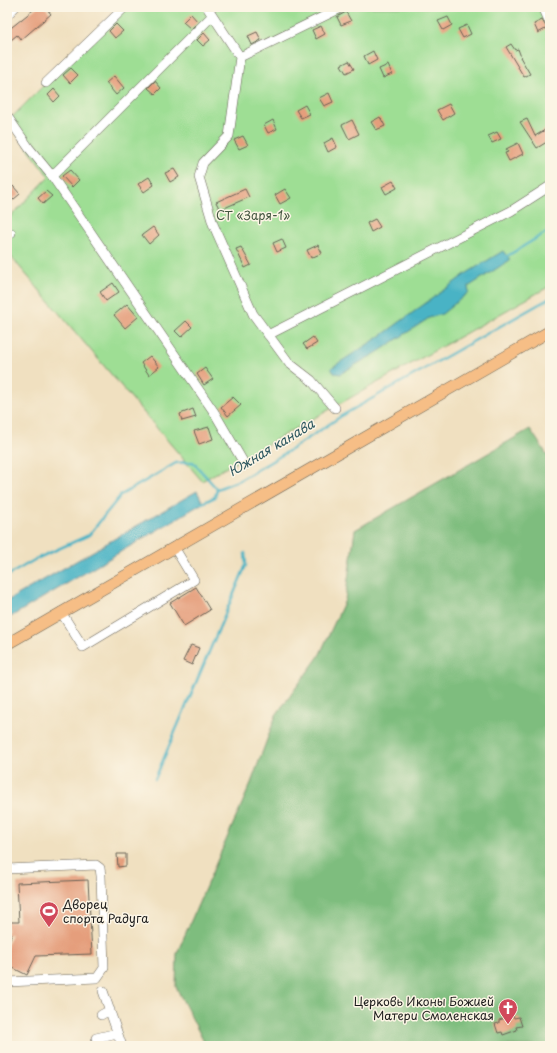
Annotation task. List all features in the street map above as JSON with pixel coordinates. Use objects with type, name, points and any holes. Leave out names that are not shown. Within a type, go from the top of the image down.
[{"type":"main road","points":[[7,644],[550,331]]},
{"type":"street","points":[[7,15],[15,7]]},
{"type":"street","points":[[46,83],[125,7]]},
{"type":"street","points":[[207,7],[240,57],[229,136],[203,163],[199,177],[213,224],[253,314],[289,363],[311,380],[335,408]]},
{"type":"street","points":[[240,57],[343,7]]},
{"type":"street","points":[[542,7],[550,23]]},
{"type":"street","points":[[52,176],[212,16]]},
{"type":"street","points":[[7,116],[29,148],[52,176],[214,412],[245,465]]},
{"type":"street","points":[[268,335],[511,211],[550,186]]},
{"type":"street","points":[[61,612],[83,647],[194,580],[174,547]]},
{"type":"street","points":[[7,869],[96,865],[100,868],[104,968],[97,978],[7,982]]},
{"type":"street","points":[[104,991],[122,1046]]},
{"type":"street","points":[[101,1015],[110,1010]]},
{"type":"street","points":[[96,1038],[117,1033]]},
{"type":"green space","name":"СТ «Заря-1»","points":[[127,7],[550,7],[550,286],[202,481],[7,252],[7,220],[49,177],[8,121]]},
{"type":"green space","points":[[530,429],[550,459],[550,1046],[211,1046],[204,1042],[176,987],[177,953],[251,783],[276,715],[319,656],[345,600],[355,530]]},
{"type":"water","points":[[503,251],[510,260],[468,287],[469,292],[442,314],[429,318],[378,352],[340,374],[334,373],[331,368],[382,335],[467,273]]},
{"type":"water","points":[[197,491],[203,503],[7,619],[7,601]]},
{"type":"building","points":[[37,7],[45,7],[51,14],[21,40],[17,35],[11,40],[7,35],[7,31]]},
{"type":"building","points":[[346,12],[351,21],[341,25],[337,17]]},
{"type":"building","points":[[191,14],[198,22],[191,29],[183,22]]},
{"type":"building","points":[[448,17],[452,25],[443,30],[438,21]]},
{"type":"building","points":[[542,20],[547,28],[538,33],[534,24]]},
{"type":"building","points":[[116,24],[123,31],[115,38],[109,31]]},
{"type":"building","points":[[467,25],[471,34],[463,38],[458,29]]},
{"type":"building","points":[[321,26],[325,34],[316,39],[312,30]]},
{"type":"building","points":[[257,32],[261,40],[252,45],[248,36]]},
{"type":"building","points":[[204,33],[210,40],[203,46],[197,40]]},
{"type":"building","points":[[511,44],[515,50],[518,49],[520,57],[530,74],[524,77],[506,47]]},
{"type":"building","points":[[373,51],[377,60],[368,65],[364,56]]},
{"type":"building","points":[[349,61],[354,69],[346,73],[341,65]]},
{"type":"building","points":[[388,65],[392,74],[383,78],[379,69]]},
{"type":"building","points":[[71,68],[78,75],[70,83],[63,75]]},
{"type":"building","points":[[114,76],[124,88],[116,95],[106,83]]},
{"type":"building","points":[[155,81],[161,88],[155,94],[148,88]]},
{"type":"building","points":[[54,89],[60,96],[54,102],[48,95]]},
{"type":"building","points":[[329,93],[333,102],[324,106],[319,98]]},
{"type":"building","points":[[449,104],[454,113],[443,120],[437,110]]},
{"type":"building","points":[[305,105],[310,114],[301,118],[296,110]]},
{"type":"building","points":[[380,117],[385,126],[376,130],[371,122]]},
{"type":"building","points":[[527,119],[535,136],[550,127],[550,140],[537,148],[520,122]]},
{"type":"building","points":[[273,120],[277,129],[268,133],[264,125]]},
{"type":"building","points":[[352,120],[359,134],[349,139],[342,125]]},
{"type":"building","points":[[497,132],[501,139],[492,143],[488,136]]},
{"type":"building","points":[[243,136],[248,145],[239,149],[234,140]]},
{"type":"building","points":[[333,138],[337,147],[328,152],[324,143]]},
{"type":"building","points":[[518,143],[523,154],[509,161],[505,153],[508,152],[506,149]]},
{"type":"building","points":[[174,169],[179,177],[170,182],[165,173]]},
{"type":"building","points":[[70,170],[79,180],[72,187],[62,176]]},
{"type":"building","points":[[149,177],[154,185],[144,192],[138,184]]},
{"type":"building","points":[[393,181],[397,188],[386,194],[382,187]]},
{"type":"building","points":[[13,186],[20,194],[7,205],[7,191]]},
{"type":"building","points":[[245,189],[249,197],[220,210],[216,202]]},
{"type":"building","points":[[285,189],[291,198],[280,204],[275,195]]},
{"type":"building","points":[[46,191],[52,196],[43,204],[38,198]]},
{"type":"building","points":[[375,219],[380,227],[371,232],[367,223]]},
{"type":"building","points":[[153,227],[159,235],[149,244],[142,235]]},
{"type":"building","points":[[282,239],[286,248],[277,252],[273,243]]},
{"type":"building","points":[[318,245],[322,253],[311,258],[307,250]]},
{"type":"building","points":[[241,247],[251,265],[245,268],[236,249]]},
{"type":"building","points":[[113,283],[119,292],[106,301],[100,292]]},
{"type":"building","points":[[127,304],[138,317],[125,328],[114,315]]},
{"type":"building","points":[[186,321],[192,327],[181,337],[175,331]]},
{"type":"building","points":[[313,337],[317,343],[307,349],[303,344]]},
{"type":"building","points":[[150,356],[159,367],[149,375],[141,363]]},
{"type":"building","points":[[205,368],[213,379],[204,385],[197,374]]},
{"type":"building","points":[[233,397],[241,405],[228,416],[221,407]]},
{"type":"building","points":[[193,409],[196,417],[182,421],[180,414]]},
{"type":"building","points":[[209,427],[213,439],[199,444],[194,431]]},
{"type":"building","points":[[196,587],[210,610],[184,626],[170,603]]},
{"type":"building","points":[[191,645],[199,648],[192,665],[183,661]]},
{"type":"building","points":[[117,854],[126,854],[126,866],[118,867]]},
{"type":"building","name":"Дворец спорта Радуга","points":[[88,880],[92,954],[36,956],[27,975],[7,965],[7,945],[12,934],[7,935],[7,922],[19,922],[17,883]]},
{"type":"building","name":"Церковь Иконы Божией Матери Смоленская","points":[[513,1016],[514,1018],[519,1017],[522,1026],[516,1027],[517,1030],[503,1035],[502,1032],[498,1033],[495,1024],[499,1023],[499,1020]]},
{"type":"waterway","points":[[504,258],[550,230]]},
{"type":"waterway","name":"Южная канава","points":[[202,503],[215,497],[217,489],[240,480],[292,449],[343,415],[550,298]]},
{"type":"waterway","points":[[7,576],[36,559],[89,535],[121,495],[176,463],[193,462],[217,489]]},
{"type":"waterway","points":[[155,779],[246,565],[245,553]]},
{"type":"place","name":"Дворец спорта Радуга","points":[[49,928]]},
{"type":"place","name":"Церковь Иконы Божией Матери Смоленская","points":[[508,1025]]}]
